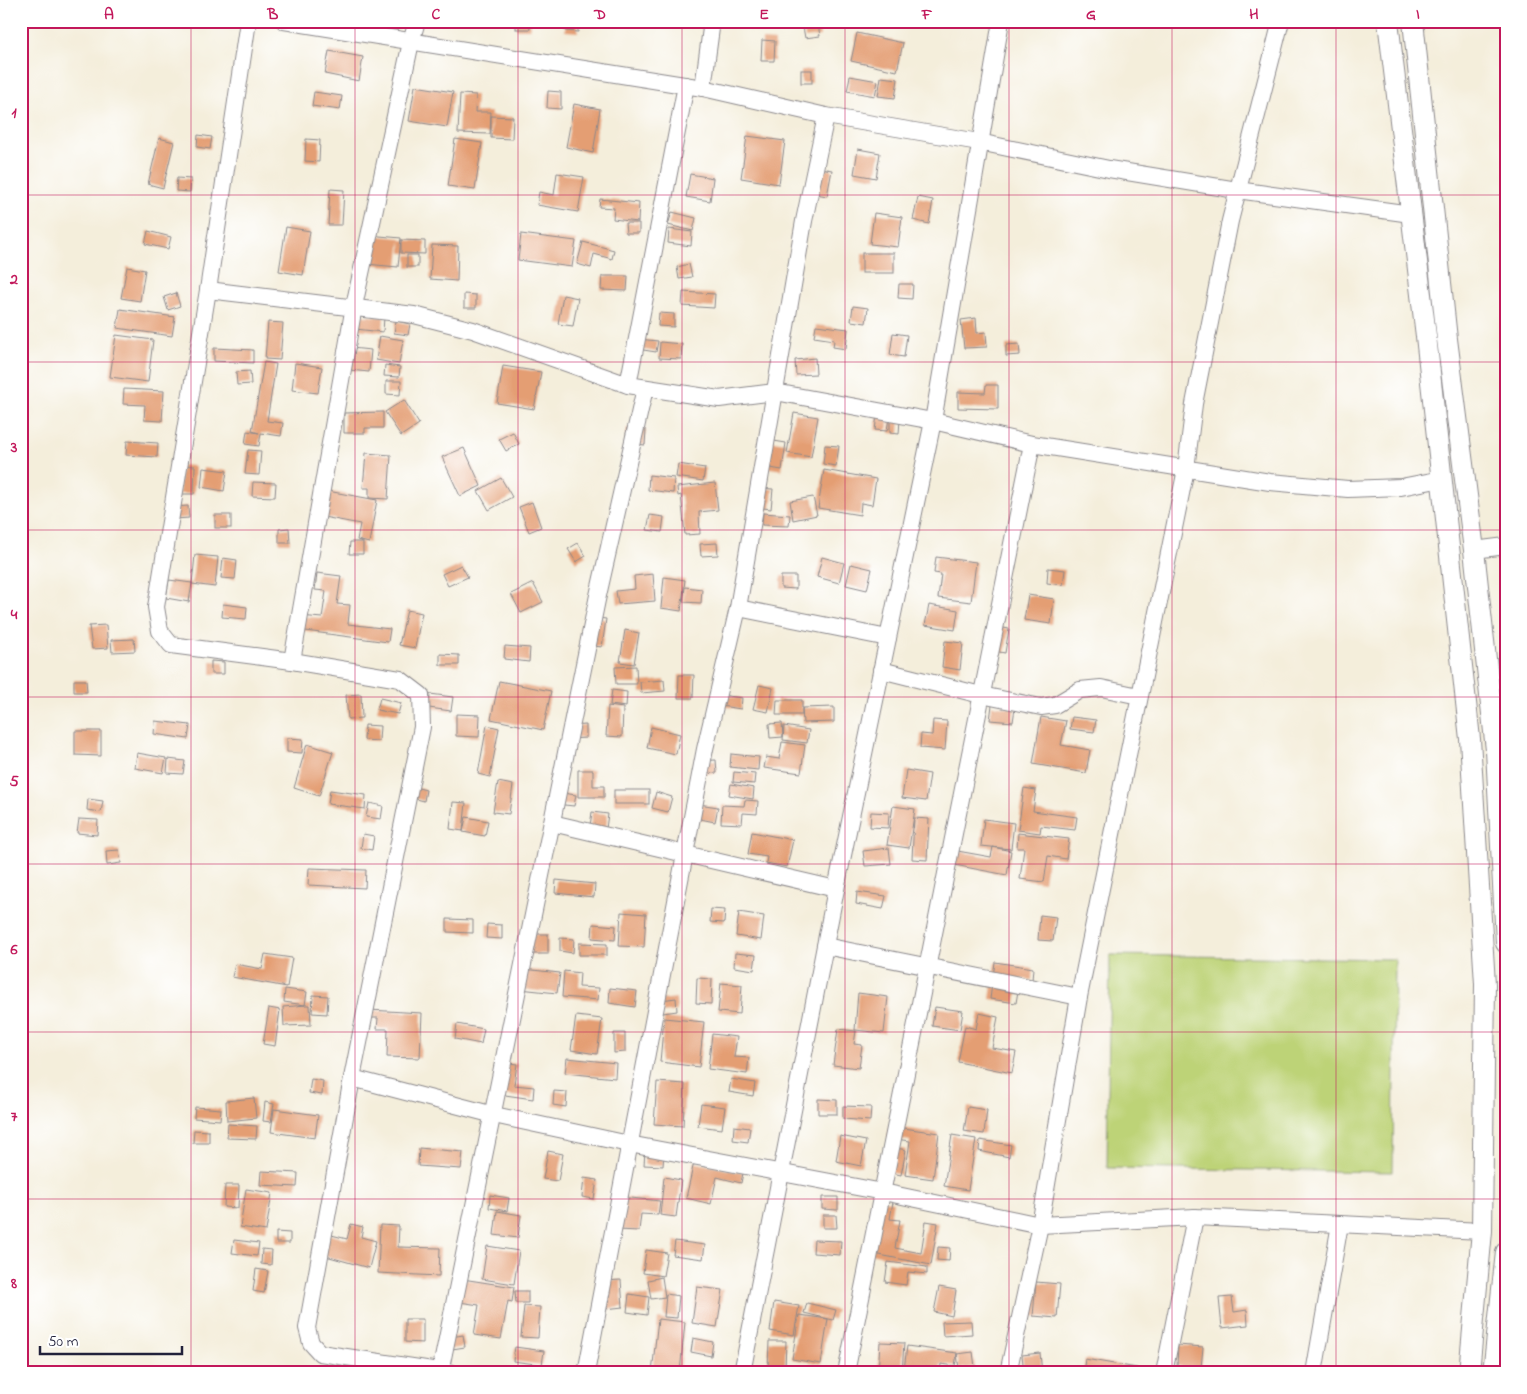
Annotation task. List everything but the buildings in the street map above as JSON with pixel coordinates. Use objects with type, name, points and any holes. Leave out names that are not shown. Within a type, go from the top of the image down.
[{"type":"street","points":[[248,21],[208,290],[156,607],[160,630],[171,646],[292,661],[400,679],[421,695],[422,727],[352,1078],[307,1328],[311,1343],[320,1352],[444,1372],[597,600],[645,388]]},
{"type":"street","points":[[284,21],[703,88],[826,116],[979,142],[1109,169],[1237,190],[1411,214]]},
{"type":"street","points":[[292,661],[354,306],[417,21]]},
{"type":"street","points":[[703,88],[712,21]]},
{"type":"street","points":[[742,1373],[824,946],[933,421],[1001,21]]},
{"type":"street","points":[[1008,1373],[1040,1225],[1079,997],[1186,469],[1194,404],[1237,190],[1281,21]]},
{"type":"street","points":[[1388,21],[1442,479],[1470,739],[1485,984],[1482,1231],[1469,1373]]},
{"type":"street","points":[[1413,21],[1447,339],[1474,550],[1496,750],[1506,942]]},
{"type":"street","points":[[628,385],[686,85]]},
{"type":"street","points":[[586,1373],[705,749],[738,608],[804,221],[826,116]]},
{"type":"street","points":[[208,290],[354,306],[414,315],[473,330],[628,385],[645,388],[719,399],[775,392],[933,421],[1032,444],[1270,482],[1348,489],[1400,487],[1442,479]]},
{"type":"street","points":[[846,1373],[1032,444]]},
{"type":"street","points":[[1474,550],[1506,546]]},
{"type":"street","points":[[738,608],[888,638]]},
{"type":"street","points":[[881,670],[981,695],[1041,707],[1055,705],[1080,690],[1101,688],[1139,696]]},
{"type":"street","points":[[552,823],[836,889]]},
{"type":"street","points":[[824,946],[1079,997]]},
{"type":"street","points":[[352,1078],[494,1115],[629,1144],[883,1192],[1040,1225],[1195,1217],[1482,1231]]},
{"type":"street","points":[[1164,1373],[1195,1217]]},
{"type":"street","points":[[1314,1373],[1340,1224]]},
{"type":"street","points":[[1493,1373],[1506,1252]]},
{"type":"green space","points":[[1110,955],[1395,959],[1393,1172],[1107,1168]]}]
